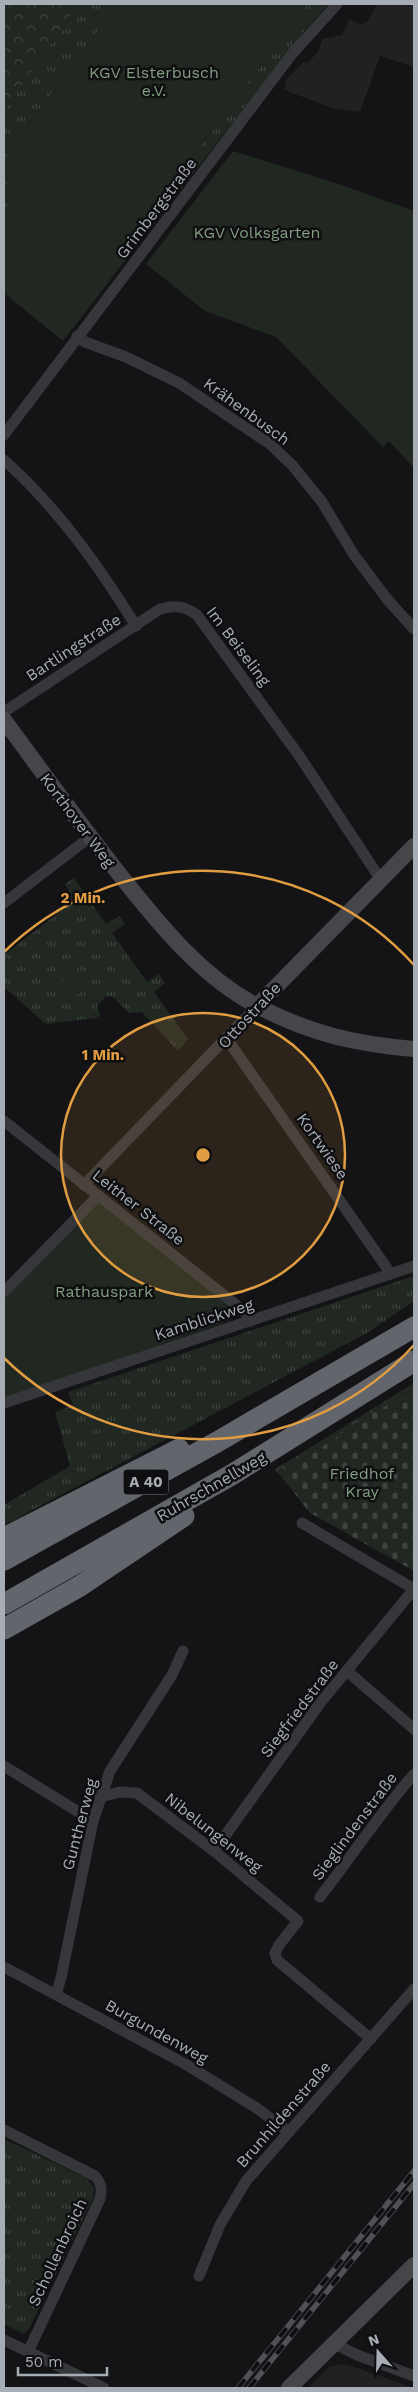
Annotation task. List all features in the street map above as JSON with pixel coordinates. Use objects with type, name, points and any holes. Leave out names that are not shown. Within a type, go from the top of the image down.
[{"type":"highway","name":"A 40","points":[[4,1560],[287,1402],[414,1327]]},
{"type":"highway","name":"Ruhrschnellweg","points":[[4,1604],[233,1474],[414,1361]]},
{"type":"highway","points":[[4,1538],[127,1473],[208,1434],[287,1402]]},
{"type":"highway","points":[[4,1629],[80,1586],[182,1518],[233,1474]]},
{"type":"main road","name":"Korthover Weg","points":[[4,720],[90,837],[165,930],[212,976],[258,1006],[330,1037],[378,1046],[414,1050]]},
{"type":"main road","name":"Ottostraße","points":[[258,1006],[414,846]]},
{"type":"main road","points":[[290,2388],[414,2265]]},
{"type":"street","name":"Grimbergstraße","points":[[4,435],[292,54],[337,4]]},
{"type":"street","name":"Krähenbusch","points":[[77,336],[85,342],[126,357],[179,383],[270,444],[293,466],[322,502],[354,555],[387,599],[414,629]]},
{"type":"street","points":[[4,460],[41,496],[73,534],[107,579],[136,626]]},
{"type":"street","name":"Im Beiseling","points":[[136,626],[160,609],[169,606],[185,607],[197,616],[300,757],[381,880]]},
{"type":"street","name":"Bartlingstraße","points":[[4,712],[136,626]]},
{"type":"street","points":[[4,903],[90,837]]},
{"type":"street","name":"Ottostraße","points":[[84,1184],[258,1006]]},
{"type":"street","name":"Kortwiese","points":[[227,1038],[391,1274]]},
{"type":"street","name":"Leither Straße","points":[[4,1121],[244,1311],[251,1321]]},
{"type":"street","points":[[4,1292],[98,1196]]},
{"type":"street","name":"Kamblickweg","points":[[4,1403],[414,1266]]},
{"type":"street","points":[[302,1524],[414,1588]]},
{"type":"street","name":"Siegfriedstraße","points":[[214,1851],[321,1702],[414,1588]]},
{"type":"street","name":"Guntherweg","points":[[56,1994],[61,1978],[93,1820],[100,1797],[110,1771],[172,1675],[183,1651]]},
{"type":"street","points":[[347,1671],[414,1729]]},
{"type":"street","points":[[4,1766],[93,1820]]},
{"type":"street","name":"Sieglindenstraße","points":[[320,1898],[359,1847],[385,1807],[414,1774]]},
{"type":"street","name":"Nibelungenweg","points":[[100,1797],[120,1792],[137,1793],[214,1851],[298,1921],[279,1944],[275,1953],[277,1960],[372,2039]]},
{"type":"street","name":"Burgundenweg","points":[[4,1967],[187,2065],[255,2107],[289,2132]]},
{"type":"street","name":"Brunhildenstraße","points":[[199,2276],[220,2224],[246,2182],[414,1989]]},
{"type":"street","name":"Schollenbroich","points":[[4,2130],[95,2176],[100,2183],[102,2192],[28,2352]]},
{"type":"street","points":[[4,2340],[104,2388]]},
{"type":"street","points":[[335,2344],[357,2355],[414,2376]]},
{"type":"shaded area","points":[[377,4],[414,4],[414,67],[380,56],[360,112],[335,109],[284,90],[286,80],[304,62],[307,64],[319,50],[322,39],[342,35],[350,19],[361,25],[368,21]]},
{"type":"shaded area","points":[[341,2364],[355,2367],[414,2388],[308,2388],[329,2367]]},
{"type":"green space","points":[[4,4],[79,4],[4,111]]},
{"type":"green space","points":[[79,4],[117,4],[4,160],[4,111]]},
{"type":"green space","name":"KGV Elsterbusch e.V.","points":[[117,4],[307,4],[161,198],[126,250],[131,253],[63,341],[4,293],[4,210],[20,190],[4,180],[4,160]]},
{"type":"green space","points":[[307,4],[328,4],[306,29],[131,253],[126,251],[161,198]]},
{"type":"green space","name":"KGV Volksgarten","points":[[233,151],[339,184],[414,211],[414,468],[389,441],[383,447],[276,337],[205,311],[146,264]]},
{"type":"green space","points":[[4,180],[20,190],[4,210]]},
{"type":"green space","points":[[74,878],[106,924],[120,916],[125,924],[112,933],[147,982],[159,974],[165,983],[154,992],[188,1039],[178,1051],[142,1012],[129,1013],[112,996],[105,997],[97,1006],[100,1015],[96,1018],[46,1024],[4,987],[4,955],[57,914],[55,911],[67,903],[61,896],[69,890],[65,884]]},
{"type":"green space","points":[[74,970],[87,986],[72,999],[60,984],[67,974]]},
{"type":"green space","name":"Rathauspark","points":[[100,1200],[232,1306],[235,1314],[231,1320],[4,1399],[4,1296]]},
{"type":"green space","points":[[414,1276],[414,1301],[367,1333],[4,1525],[4,1505],[70,1466],[55,1412],[73,1405],[68,1392]]},
{"type":"green space","points":[[414,1383],[414,1396],[380,1408],[280,1475],[274,1470]]},
{"type":"green space","name":"Friedhof Kray","points":[[414,1396],[414,1571],[310,1513],[280,1475],[380,1408]]},
{"type":"green space","points":[[4,2139],[88,2179],[94,2188],[93,2198],[29,2329],[23,2334],[4,2324]]},
{"type":"railway","points":[[238,2388],[414,2171]]},
{"type":"railway","points":[[249,2388],[414,2184]]}]
